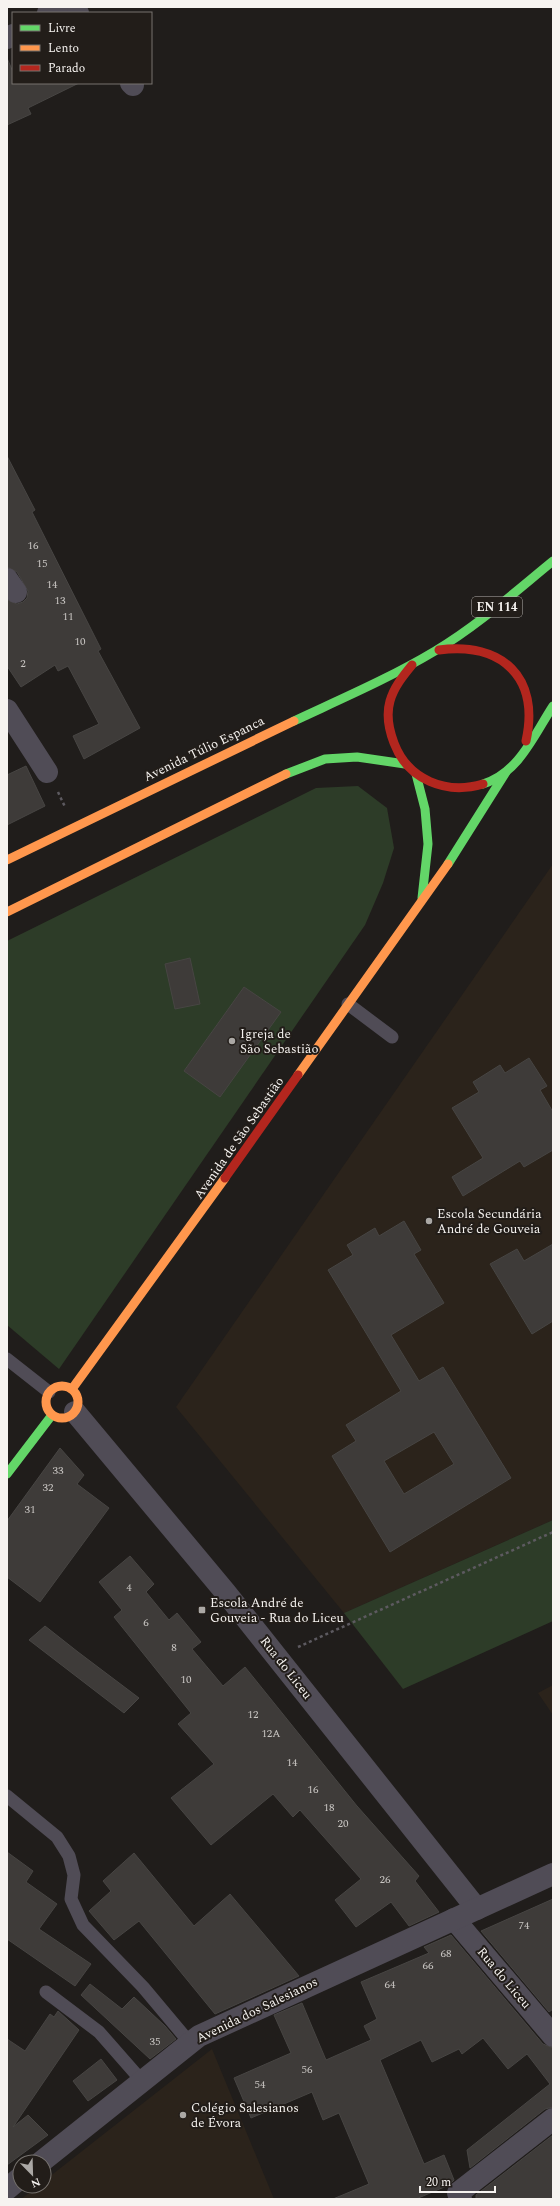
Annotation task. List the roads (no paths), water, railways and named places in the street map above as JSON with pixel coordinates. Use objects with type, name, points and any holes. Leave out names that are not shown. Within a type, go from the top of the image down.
[{"type":"main road","name":"Avenida Túlio Espanca","points":[[7,860],[413,664],[437,650],[504,602],[553,561]]},
{"type":"main road","name":"Avenida Túlio Espanca","points":[[437,650],[461,646],[485,651],[506,663],[521,681],[530,703],[531,727],[523,750]]},
{"type":"main road","name":"Avenida Túlio Espanca","points":[[413,664],[398,681],[390,701],[388,724],[394,746],[405,764],[416,774],[427,781],[447,788],[468,789],[488,783],[506,772],[553,706]]},
{"type":"main road","points":[[7,912],[282,776],[325,759],[358,757],[405,764]]},
{"type":"main road","name":"Avenida de São Sebastião","points":[[72,1389],[194,1223],[422,898],[458,852],[472,823],[506,772]]},
{"type":"main road","name":"Avenida de São Sebastião","points":[[416,774],[425,809],[428,844],[422,898]]},
{"type":"main road","points":[[57,1386],[72,1389],[77,1397],[77,1407],[75,1412],[67,1418],[62,1418],[48,1412],[46,1402],[49,1392],[57,1386]]},
{"type":"main road","points":[[7,1474],[52,1415]]},
{"type":"street","points":[[7,710],[14,731],[47,772]]},
{"type":"street","name":"Rua do Liceu","points":[[75,1412],[167,1520],[477,1909]]},
{"type":"street","points":[[477,1909],[553,1874]]},
{"type":"street","name":"Avenida dos Salesianos","points":[[51,2154],[198,2036],[477,1909]]},
{"type":"street","name":"Rua do Liceu","points":[[454,1919],[553,2036]]},
{"type":"street","points":[[454,2197],[553,2120]]},
{"type":"lane","points":[[348,1004],[392,1037]]},
{"type":"lane","points":[[7,1359],[49,1392]]},
{"type":"lane","points":[[7,1796],[57,1837],[70,1856],[74,1876],[71,1899],[83,1926],[143,1987],[190,2043]]},
{"type":"lane","points":[[46,1992],[99,2032],[142,2081]]},
{"type":"place","name":"Igreja de São Sebastião","points":[[232,1041]]},
{"type":"place","name":"Escola Secundária André de Gouveia","points":[[429,1221]]},
{"type":"place","name":"Escola André de Gouveia - Rua do Liceu","points":[[202,1610]]},
{"type":"place","name":"Colégio Salesianos de Évora","points":[[183,2115]]}]
